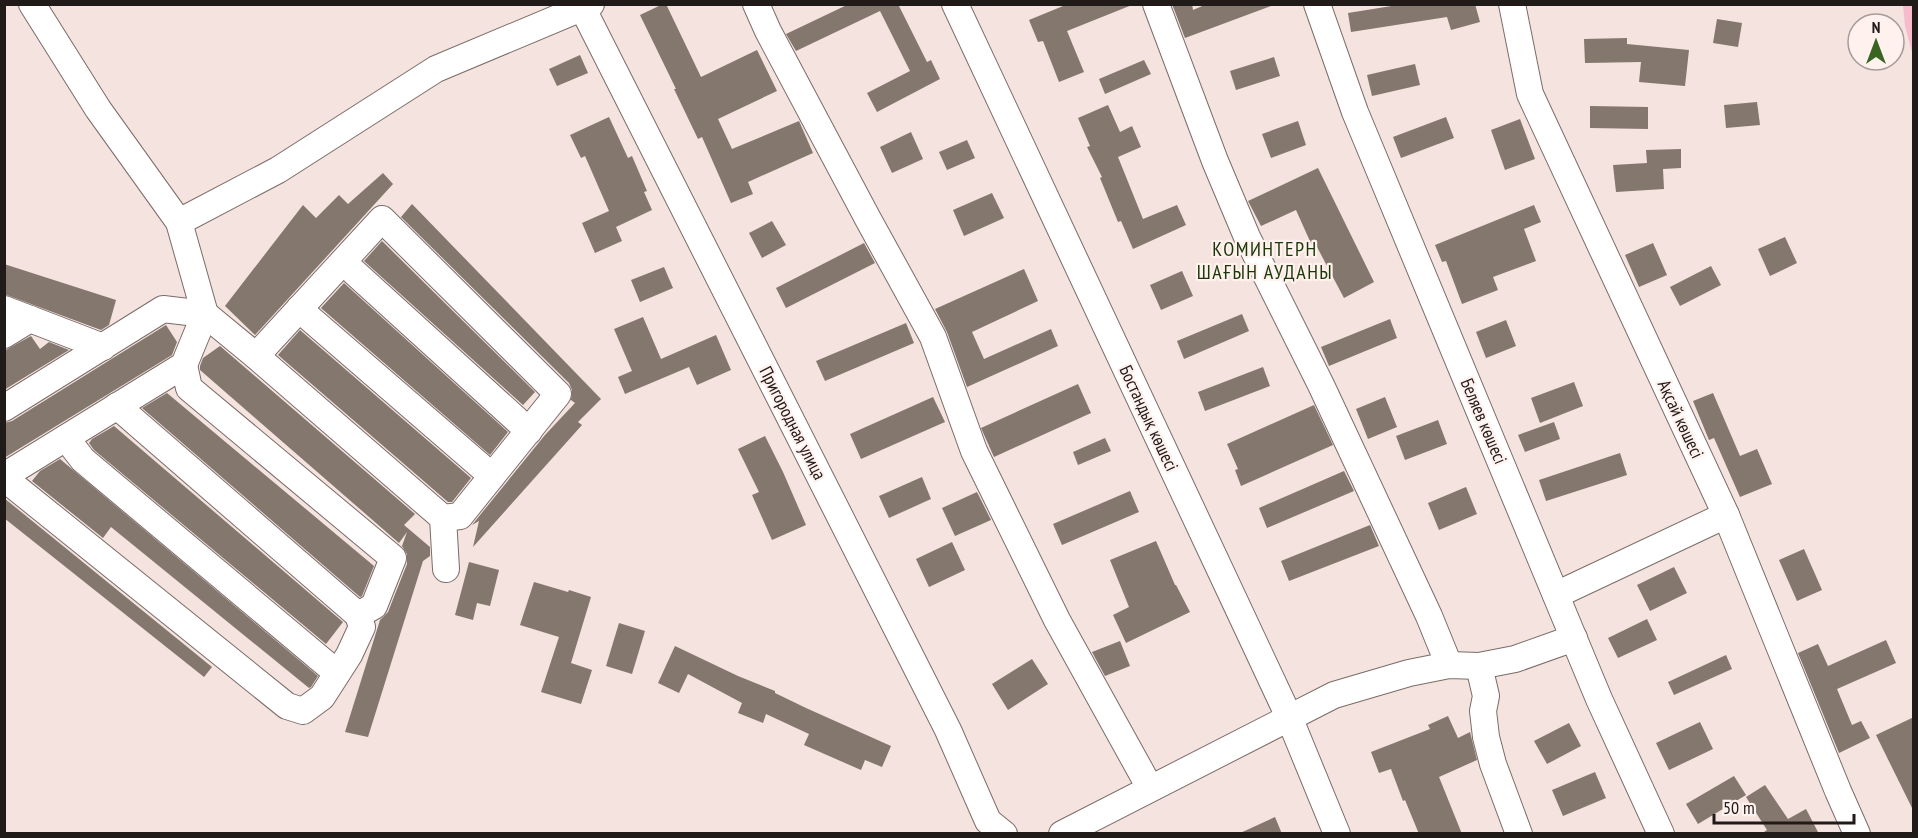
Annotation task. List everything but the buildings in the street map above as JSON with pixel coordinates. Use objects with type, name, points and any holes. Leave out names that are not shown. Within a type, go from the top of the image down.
[{"type":"street","points":[[32,4],[98,108],[179,222],[205,314],[184,365],[189,388],[393,558],[374,606],[358,615]]},
{"type":"street","points":[[756,4],[868,219],[933,337],[974,451],[1057,620],[1150,788]]},
{"type":"street","name":"Бостандық көшесі","points":[[955,4],[1289,717],[1337,834]]},
{"type":"street","points":[[1156,4],[1215,161],[1247,237],[1326,395],[1449,664]]},
{"type":"street","name":"Беляев көшесі","points":[[1317,4],[1355,112],[1599,699],[1661,834]]},
{"type":"street","name":"Ақсай көшесі","points":[[1512,4],[1530,94],[1726,515],[1857,834]]},
{"type":"street","points":[[179,222],[278,170],[436,69],[587,7]]},
{"type":"street","name":"Пригородная улица","points":[[587,7],[948,730],[988,821],[1005,834]]},
{"type":"street","points":[[256,356],[382,219],[558,394],[460,516],[443,518]]},
{"type":"street","points":[[343,262],[529,430]]},
{"type":"street","points":[[4,309],[103,347]]},
{"type":"street","points":[[4,408],[163,309],[205,314],[443,518],[446,569]]},
{"type":"street","points":[[299,309],[492,476]]},
{"type":"street","points":[[4,335],[30,319]]},
{"type":"street","points":[[117,406],[358,615],[362,627],[349,655],[322,697],[303,711],[287,706],[4,477],[117,406],[184,365]]},
{"type":"street","points":[[66,438],[83,460],[337,673]]},
{"type":"street","points":[[1556,595],[1726,515]]},
{"type":"street","points":[[1062,834],[1334,695],[1449,664],[1479,666],[1515,659],[1574,638]]},
{"type":"street","points":[[1479,666],[1486,696],[1483,711],[1486,737],[1493,764],[1519,834]]},
{"type":"shaded area","points":[[1903,5],[1913,5],[1913,56],[1906,30],[1906,12],[1904,12]]},
{"type":"district","name":"КОМИНТЕРН ШАҒЫН АУДАНЫ","points":[[1265,260]]}]
